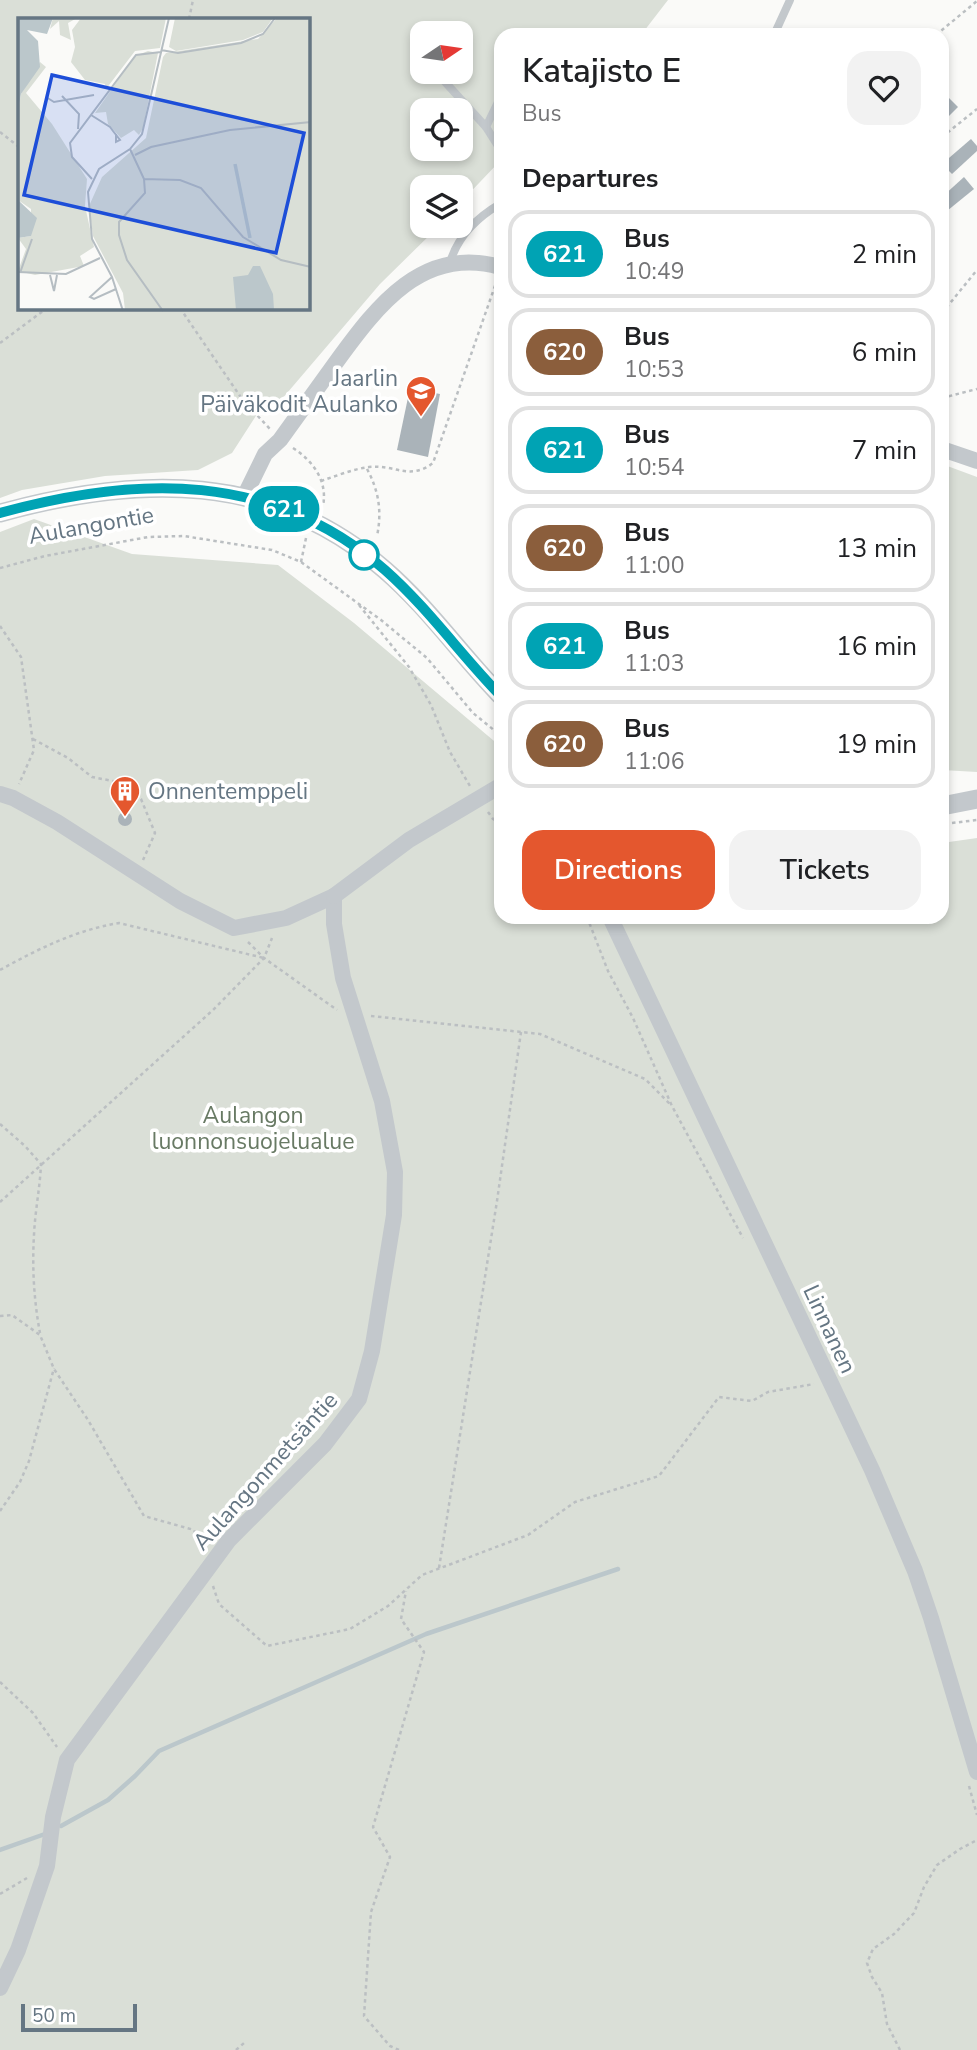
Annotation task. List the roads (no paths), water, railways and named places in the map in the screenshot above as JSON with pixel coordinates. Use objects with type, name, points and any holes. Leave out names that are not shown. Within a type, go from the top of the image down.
[{"type":"street","points":[[245,495],[265,454],[280,440],[383,303],[413,278],[431,270],[464,262],[484,263],[494,272]]},
{"type":"street","points":[[949,451],[977,461]]},
{"type":"street","name":"Aulangontie","points":[[0,513],[50,499],[139,487],[197,489],[245,495],[287,510],[333,533],[385,570],[494,688]]},
{"type":"street","points":[[6,796],[57,822],[180,901],[234,928],[280,919],[334,896],[409,840],[494,790]]},
{"type":"street","points":[[949,805],[977,799]]},
{"type":"street","name":"Aulangonmetsäntie","points":[[0,1988],[18,1950],[47,1866],[53,1816],[67,1760],[229,1540],[286,1485],[341,1425],[359,1399],[369,1363],[394,1215],[395,1172],[382,1101],[343,978],[334,925],[334,896]]},
{"type":"street","name":"Linnanen","points":[[613,924],[872,1470],[932,1618],[972,1775]]},
{"type":"lane","points":[[778,28],[790,0]]},
{"type":"lane","points":[[447,84],[494,140]]},
{"type":"lane","points":[[485,127],[494,109]]},
{"type":"lane","points":[[449,266],[453,250],[473,224],[494,208]]},
{"type":"waterway","points":[[61,1826],[108,1800],[159,1751],[426,1634],[618,1569]]},
{"type":"waterway","points":[[0,1850],[45,1834]]},
{"type":"place","name":"Jaarlin Päiväkodit Aulanko","points":[[421,418]]},
{"type":"place","name":"Onnentemppeli","points":[[125,818]]},
{"type":"park label","name":"Aulangon luonnonsuojelualue","points":[[253,1128]]}]
